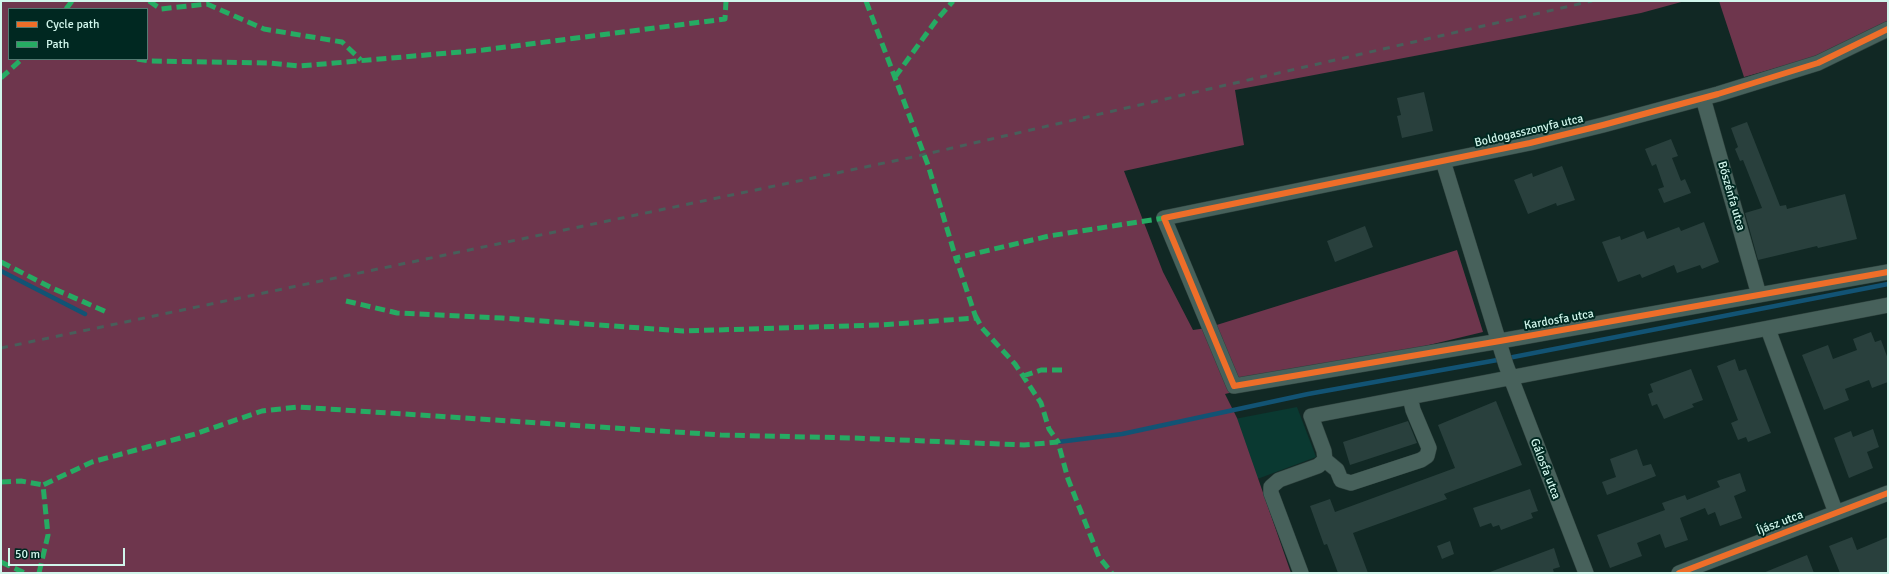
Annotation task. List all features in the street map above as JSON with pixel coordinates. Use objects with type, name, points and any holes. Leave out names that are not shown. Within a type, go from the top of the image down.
[{"type":"street","name":"Boldogasszonyfa utca","points":[[1234,386],[1164,218],[1530,143],[1603,125],[1703,98],[1818,63],[1888,29]]},
{"type":"street","name":"Bőszénfa utca","points":[[1703,98],[1759,295]]},
{"type":"street","points":[[1443,161],[1500,345]]},
{"type":"street","name":"Kardosfa utca","points":[[1234,386],[1500,345],[1759,295],[1888,272]]},
{"type":"street","points":[[1410,397],[1413,410],[1429,448],[1427,456],[1421,460],[1351,484],[1341,480],[1337,470],[1325,460],[1324,451],[1311,416],[1410,397],[1508,372],[1768,329],[1888,305]]},
{"type":"street","points":[[1768,329],[1836,513]]},
{"type":"street","name":"Gálosfa utca","points":[[1500,345],[1508,372],[1586,573]]},
{"type":"street","points":[[1300,573],[1272,499],[1271,487],[1279,480],[1318,466],[1325,460]]},
{"type":"street","name":"Íjász utca","points":[[1679,573],[1888,493]]},
{"type":"shaded area","points":[[1,1],[1685,1],[1641,13],[1235,90],[1244,145],[1124,171],[1163,272],[1193,330],[1207,328],[1457,250],[1483,332],[1225,394],[1237,418],[1291,573],[1,573]]},
{"type":"shaded area","points":[[1719,1],[1888,1],[1888,37],[1744,77]]},
{"type":"shaded area","points":[[1297,407],[1316,457],[1244,484],[1224,421]]},
{"type":"building","points":[[1424,92],[1433,131],[1402,138],[1397,116],[1401,115],[1397,98]]},
{"type":"building","points":[[1747,122],[1780,206],[1786,205],[1787,209],[1845,194],[1857,239],[1818,248],[1817,246],[1758,260],[1745,213],[1762,208],[1743,160],[1740,161],[1735,149],[1738,147],[1731,128]]},
{"type":"building","points":[[1671,139],[1678,156],[1672,158],[1681,181],[1685,179],[1691,193],[1664,203],[1658,189],[1664,187],[1656,164],[1652,166],[1645,149]]},
{"type":"building","points":[[1562,166],[1575,200],[1557,206],[1556,203],[1528,214],[1514,180],[1532,173],[1533,177]]},
{"type":"building","points":[[1704,222],[1719,262],[1702,269],[1700,265],[1677,273],[1674,265],[1642,278],[1640,274],[1618,282],[1602,242],[1620,236],[1621,240],[1644,231],[1647,239],[1679,227],[1681,231]]},
{"type":"building","points":[[1365,226],[1373,247],[1335,262],[1327,241]]},
{"type":"building","points":[[1871,332],[1875,342],[1881,340],[1888,359],[1888,382],[1872,388],[1869,380],[1845,389],[1849,400],[1824,410],[1802,355],[1828,345],[1833,359],[1857,350],[1853,339]]},
{"type":"building","points":[[1735,359],[1739,371],[1746,369],[1771,433],[1748,442],[1746,437],[1738,440],[1731,423],[1738,420],[1717,366]]},
{"type":"building","points":[[1691,369],[1703,400],[1692,404],[1694,407],[1664,419],[1657,404],[1652,406],[1648,394],[1653,392],[1650,384]]},
{"type":"building","points":[[1496,401],[1522,465],[1444,494],[1447,499],[1353,533],[1368,573],[1338,573],[1327,544],[1324,545],[1310,506],[1330,499],[1335,512],[1455,468],[1438,425]]},
{"type":"building","points":[[1408,421],[1417,443],[1350,465],[1343,442]]},
{"type":"building","points":[[1873,429],[1879,447],[1867,452],[1873,468],[1849,478],[1834,438],[1851,431],[1853,437]]},
{"type":"building","points":[[1637,449],[1643,466],[1651,464],[1656,476],[1607,495],[1602,482],[1616,477],[1610,459]]},
{"type":"building","points":[[1740,473],[1746,491],[1734,496],[1742,518],[1720,526],[1715,512],[1708,515],[1705,508],[1680,518],[1688,540],[1665,548],[1660,534],[1637,543],[1642,556],[1610,568],[1597,535],[1665,510],[1662,503],[1685,495],[1687,500],[1720,487],[1717,481]]},
{"type":"building","points":[[1530,489],[1538,511],[1531,513],[1533,518],[1501,530],[1499,525],[1493,527],[1491,523],[1480,527],[1473,508]]},
{"type":"building","points":[[1852,537],[1857,550],[1888,537],[1888,573],[1840,573],[1829,546]]},
{"type":"building","points":[[1450,541],[1454,554],[1442,559],[1437,546]]},
{"type":"building","points":[[1554,548],[1560,567],[1553,569],[1554,573],[1490,573],[1490,572]]},
{"type":"building","points":[[1807,555],[1814,573],[1763,573]]},
{"type":"waterway","points":[[1,271],[85,314]]},
{"type":"waterway","points":[[1058,442],[1122,434],[1308,394],[1503,359],[1888,284]]},
{"type":"railway","points":[[1,348],[913,157],[1592,1]]},
{"type":"marked path","points":[[67,8],[72,1]]},
{"type":"marked path","points":[[149,1],[161,9],[207,4],[264,29],[342,42],[361,60]]},
{"type":"marked path","points":[[143,60],[268,63],[300,66],[483,50],[725,19],[726,1]]},
{"type":"marked path","points":[[866,1],[928,165],[957,262]]},
{"type":"marked path","points":[[895,77],[935,22],[953,1]]},
{"type":"marked path","points":[[1,78],[21,60]]},
{"type":"marked path","points":[[346,301],[397,313],[502,318],[683,331],[880,325],[976,318],[956,258],[1049,236],[1164,218]]},
{"type":"marked path","points":[[1,262],[52,288],[109,313]]},
{"type":"marked path","points":[[975,315],[982,328],[1015,364],[1041,403],[1049,429],[1058,442]]},
{"type":"marked path","points":[[1023,376],[1041,370],[1064,370]]},
{"type":"marked path","points":[[39,573],[48,535],[43,485],[92,462],[195,434],[262,411],[298,407],[721,435],[853,438],[1024,445],[1058,442],[1068,479],[1099,557],[1112,573]]},
{"type":"marked path","points":[[1,482],[21,481],[43,485]]},
{"type":"marked path","points":[[1,562],[25,573]]},
{"type":"cycle path","points":[[1888,29],[1818,63],[1718,94],[1603,125],[1530,143],[1164,218],[1234,386],[1500,341],[1888,272]]},
{"type":"cycle path","points":[[1679,573],[1888,493]]}]
